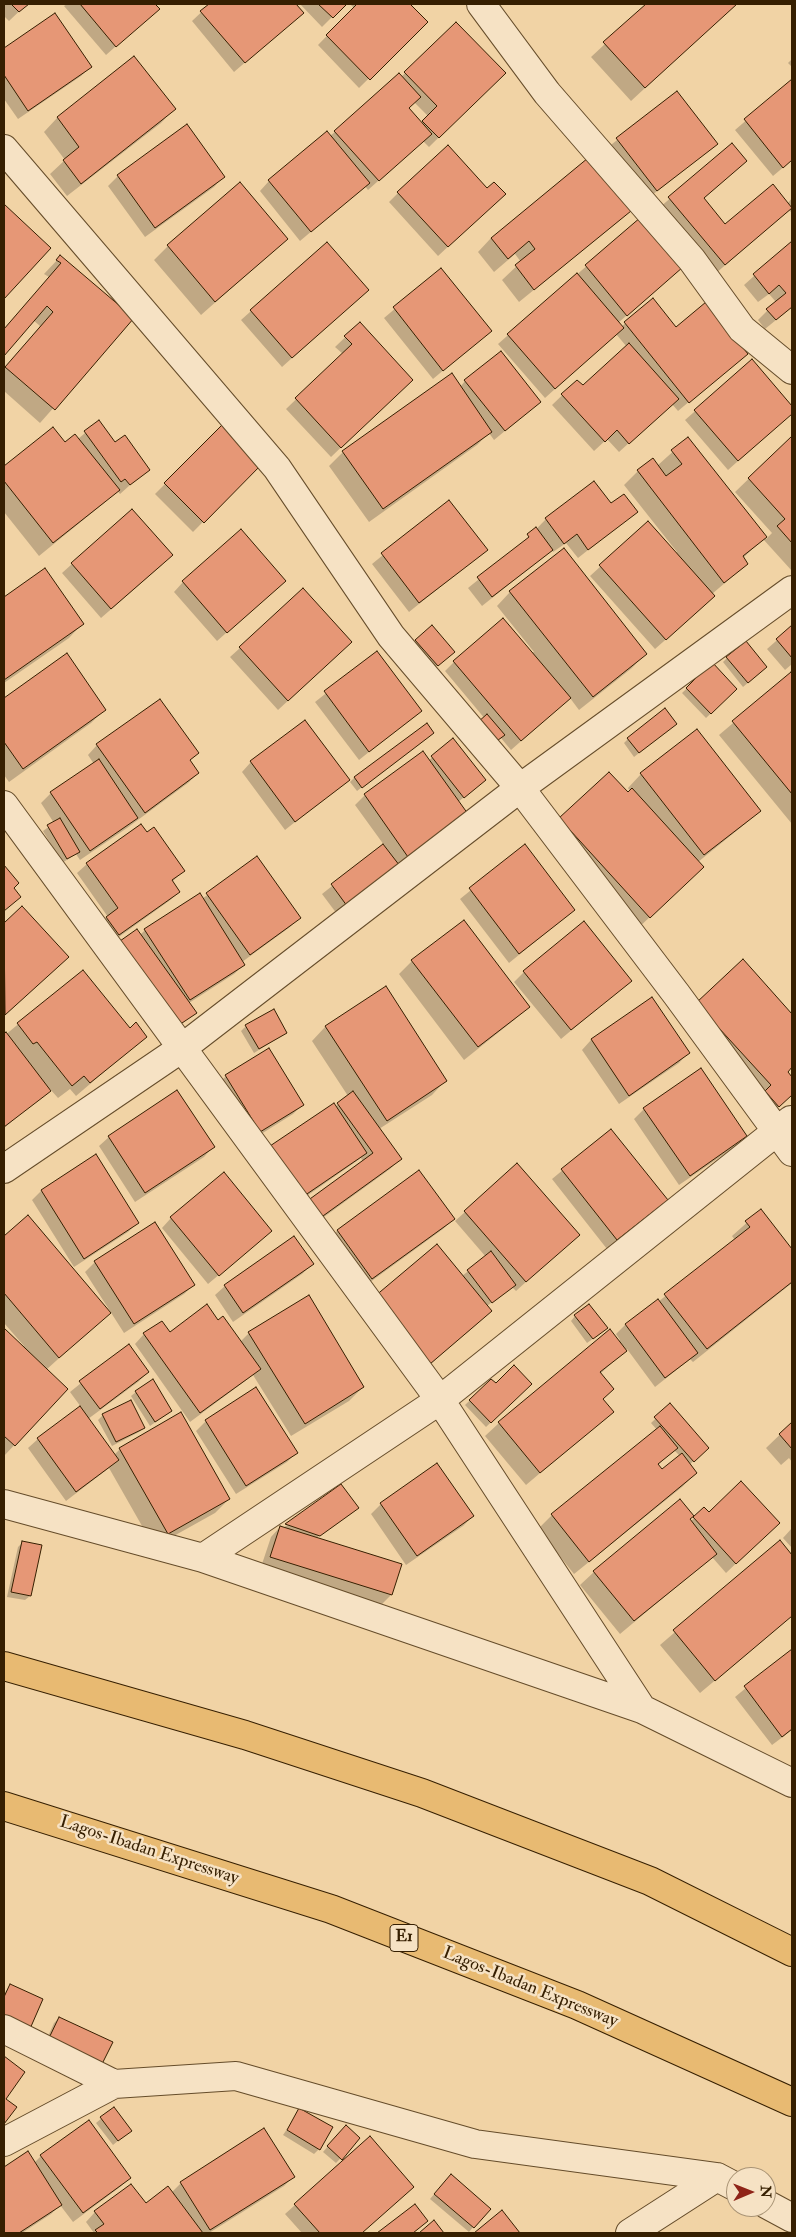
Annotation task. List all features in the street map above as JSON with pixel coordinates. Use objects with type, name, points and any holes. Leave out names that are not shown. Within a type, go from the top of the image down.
[{"type":"highway","points":[[4,1666],[245,1735],[422,1793],[650,1881],[792,1952]]},
{"type":"highway","name":"Lagos-Ibadan Expressway","points":[[4,1806],[331,1909],[577,2005],[792,2102]]},
{"type":"street","points":[[481,4],[547,93],[692,260],[742,330],[792,370]]},
{"type":"street","points":[[4,149],[277,468],[391,636],[520,788],[677,994],[787,1134],[440,1400],[202,1558]]},
{"type":"street","points":[[4,1169],[182,1048],[520,788],[792,590]]},
{"type":"street","points":[[4,805],[440,1400],[642,1710]]},
{"type":"street","points":[[4,1504],[202,1558],[642,1710],[792,1783]]},
{"type":"street","points":[[4,2029],[114,2084]]},
{"type":"street","points":[[4,2142],[114,2084],[236,2076],[475,2144],[726,2182]]},
{"type":"street","points":[[630,2233],[726,2182]]},
{"type":"street","points":[[776,2209],[792,2218]]},
{"type":"building","points":[[11,4],[29,4],[19,12]]},
{"type":"building","points":[[80,4],[155,4],[160,9],[116,47]]},
{"type":"building","points":[[209,4],[296,4],[304,13],[245,63],[200,11]]},
{"type":"building","points":[[318,4],[347,4],[333,18]]},
{"type":"building","points":[[357,4],[410,4],[428,22],[370,80],[326,35]]},
{"type":"building","points":[[646,4],[737,4],[645,88],[603,42]]},
{"type":"building","points":[[55,13],[92,67],[28,111],[4,75],[4,48]]},
{"type":"building","points":[[456,22],[506,73],[439,138],[422,121],[437,106],[404,72]]},
{"type":"building","points":[[134,56],[176,109],[81,184],[63,160],[79,147],[57,117]]},
{"type":"building","points":[[399,73],[421,97],[409,108],[432,134],[379,181],[334,131]]},
{"type":"building","points":[[792,79],[792,160],[783,168],[744,119]]},
{"type":"building","points":[[677,91],[718,144],[657,191],[616,138]]},
{"type":"building","points":[[187,124],[225,177],[155,228],[117,175]]},
{"type":"building","points":[[327,131],[370,183],[311,232],[268,180]]},
{"type":"building","points":[[732,143],[747,161],[704,198],[725,224],[773,184],[792,208],[725,265],[668,197]]},
{"type":"building","points":[[448,145],[487,188],[494,182],[506,194],[448,247],[397,192]]},
{"type":"building","points":[[588,158],[631,211],[534,290],[515,265],[535,249],[529,241],[508,259],[491,238]]},
{"type":"building","points":[[240,182],[288,239],[215,302],[167,245]]},
{"type":"building","points":[[4,204],[51,248],[4,299]]},
{"type":"building","points":[[641,217],[683,267],[627,316],[585,265]]},
{"type":"building","points":[[792,241],[792,307],[776,320],[766,309],[786,293],[779,285],[769,294],[753,274]]},
{"type":"building","points":[[327,242],[369,290],[292,358],[250,310]]},
{"type":"building","points":[[60,255],[134,318],[55,410],[5,367],[53,312],[47,306],[4,356],[4,329],[61,263],[56,260]]},
{"type":"building","points":[[441,268],[492,331],[443,371],[393,307]]},
{"type":"building","points":[[577,273],[624,328],[555,389],[507,334]]},
{"type":"building","points":[[653,298],[676,327],[706,302],[748,354],[689,403],[624,322]]},
{"type":"building","points":[[360,322],[413,380],[341,448],[295,398],[352,344],[344,336]]},
{"type":"building","points":[[629,343],[679,399],[629,444],[617,430],[605,442],[561,394],[577,380],[583,385]]},
{"type":"building","points":[[501,351],[541,402],[505,431],[464,380]]},
{"type":"building","points":[[752,359],[792,406],[792,414],[738,461],[694,410]]},
{"type":"building","points":[[452,373],[492,432],[383,509],[342,451]]},
{"type":"building","points":[[99,420],[115,442],[125,435],[150,470],[130,485],[125,479],[121,482],[84,431]]},
{"type":"building","points":[[223,424],[262,464],[204,523],[164,483]]},
{"type":"building","points":[[53,427],[65,442],[75,434],[120,490],[53,543],[4,481],[4,466]]},
{"type":"building","points":[[792,436],[792,543],[777,526],[785,519],[748,478]]},
{"type":"building","points":[[688,437],[767,537],[743,556],[748,564],[724,583],[637,470],[653,458],[666,476],[682,464],[671,450]]},
{"type":"building","points":[[594,481],[611,503],[624,494],[638,512],[588,550],[577,534],[564,544],[545,518]]},
{"type":"building","points":[[449,500],[488,550],[419,603],[381,553]]},
{"type":"building","points":[[132,509],[173,555],[111,609],[71,563]]},
{"type":"building","points":[[648,521],[715,596],[666,640],[599,565]]},
{"type":"building","points":[[536,527],[553,550],[492,597],[477,577],[529,537],[527,534]]},
{"type":"building","points":[[241,529],[286,581],[227,633],[182,581]]},
{"type":"building","points":[[564,548],[647,654],[593,697],[509,591]]},
{"type":"building","points":[[45,568],[84,624],[4,680],[4,597]]},
{"type":"building","points":[[303,588],[352,642],[288,701],[239,647]]},
{"type":"building","points":[[503,618],[571,698],[521,741],[453,661]]},
{"type":"building","points":[[432,625],[455,652],[438,666],[415,640]]},
{"type":"building","points":[[792,625],[792,658],[776,639]]},
{"type":"building","points":[[746,641],[767,667],[748,683],[726,657]]},
{"type":"building","points":[[377,651],[422,711],[369,752],[324,691]]},
{"type":"building","points":[[67,653],[106,710],[23,769],[4,742],[4,698]]},
{"type":"building","points":[[712,662],[737,689],[711,714],[686,688]]},
{"type":"building","points":[[791,672],[792,674],[792,794],[732,721]]},
{"type":"building","points":[[160,699],[199,753],[190,760],[199,773],[145,813],[96,744]]},
{"type":"building","points":[[665,708],[677,724],[639,753],[627,738]]},
{"type":"building","points":[[487,714],[505,735],[494,743],[477,723]]},
{"type":"building","points":[[305,720],[350,780],[295,822],[250,761]]},
{"type":"building","points":[[427,723],[434,733],[362,788],[354,777]]},
{"type":"building","points":[[697,729],[761,811],[704,855],[640,773]]},
{"type":"building","points":[[453,738],[486,780],[464,798],[431,756]]},
{"type":"building","points":[[423,751],[468,814],[408,857],[364,794]]},
{"type":"building","points":[[99,759],[138,818],[90,851],[50,792]]},
{"type":"building","points":[[609,772],[628,792],[632,788],[704,867],[650,918],[559,818]]},
{"type":"building","points":[[60,818],[80,852],[67,859],[47,825]]},
{"type":"building","points":[[141,824],[147,832],[154,827],[185,871],[172,880],[180,892],[119,935],[106,917],[118,908],[86,863]]},
{"type":"building","points":[[383,844],[403,870],[350,910],[331,884]]},
{"type":"building","points":[[525,844],[575,910],[519,954],[469,888]]},
{"type":"building","points":[[257,856],[301,918],[250,955],[206,893]]},
{"type":"building","points":[[4,865],[19,883],[14,888],[21,897],[4,911]]},
{"type":"building","points":[[200,893],[245,965],[190,1000],[144,929]]},
{"type":"building","points":[[22,906],[69,957],[5,1015],[4,923]]},
{"type":"building","points":[[464,920],[530,1007],[478,1047],[411,960]]},
{"type":"building","points":[[584,921],[632,981],[571,1030],[523,971]]},
{"type":"building","points":[[137,929],[197,1013],[179,1025],[120,941]]},
{"type":"building","points":[[743,959],[792,1014],[792,1067],[788,1072],[792,1077],[792,1095],[779,1107],[765,1091],[771,1085],[696,1003]]},
{"type":"building","points":[[83,970],[130,1028],[136,1022],[147,1037],[90,1083],[84,1076],[72,1086],[37,1042],[33,1044],[17,1023]]},
{"type":"building","points":[[386,986],[447,1081],[387,1121],[325,1026]]},
{"type":"building","points":[[652,997],[690,1053],[629,1096],[591,1039]]},
{"type":"building","points":[[274,1009],[287,1033],[259,1049],[245,1025]]},
{"type":"building","points":[[6,1032],[51,1091],[4,1127],[4,1034]]},
{"type":"building","points":[[269,1048],[304,1105],[260,1132],[225,1075]]},
{"type":"building","points":[[701,1068],[747,1136],[690,1176],[643,1108]]},
{"type":"building","points":[[177,1090],[215,1147],[145,1193],[108,1136]]},
{"type":"building","points":[[353,1091],[402,1159],[316,1221],[303,1204],[373,1153],[337,1103]]},
{"type":"building","points":[[334,1103],[367,1153],[301,1198],[267,1148]]},
{"type":"building","points":[[611,1129],[668,1200],[617,1240],[561,1169]]},
{"type":"building","points":[[96,1154],[139,1223],[84,1259],[41,1190]]},
{"type":"building","points":[[517,1163],[580,1235],[526,1282],[464,1211]]},
{"type":"building","points":[[419,1170],[455,1219],[372,1279],[337,1230]]},
{"type":"building","points":[[224,1172],[272,1231],[219,1276],[170,1217]]},
{"type":"building","points":[[761,1209],[792,1249],[792,1282],[707,1349],[664,1294],[750,1227],[745,1221]]},
{"type":"building","points":[[28,1215],[111,1313],[59,1358],[4,1293],[4,1236]]},
{"type":"building","points":[[155,1222],[195,1285],[134,1324],[94,1261]]},
{"type":"building","points":[[294,1236],[314,1264],[243,1313],[224,1285]]},
{"type":"building","points":[[437,1244],[492,1311],[430,1364],[374,1297]]},
{"type":"building","points":[[491,1251],[516,1285],[492,1303],[467,1270]]},
{"type":"building","points":[[309,1295],[364,1387],[305,1424],[248,1332]]},
{"type":"building","points":[[658,1299],[698,1353],[665,1378],[625,1324]]},
{"type":"building","points":[[207,1304],[218,1320],[223,1316],[261,1369],[200,1413],[143,1333],[162,1321],[170,1332]]},
{"type":"building","points":[[589,1304],[608,1328],[593,1339],[574,1315]]},
{"type":"building","points":[[4,1328],[68,1389],[15,1446],[4,1436]]},
{"type":"building","points":[[610,1329],[627,1351],[600,1372],[614,1389],[603,1399],[614,1412],[540,1473],[498,1422]]},
{"type":"building","points":[[129,1344],[149,1372],[100,1409],[79,1381]]},
{"type":"building","points":[[514,1365],[532,1384],[491,1423],[469,1400],[491,1379],[496,1383]]},
{"type":"building","points":[[153,1379],[172,1411],[155,1422],[135,1391]]},
{"type":"building","points":[[256,1387],[298,1453],[246,1486],[205,1420]]},
{"type":"building","points":[[131,1400],[145,1428],[116,1442],[102,1414]]},
{"type":"building","points":[[670,1403],[709,1448],[694,1462],[654,1417]]},
{"type":"building","points":[[80,1406],[119,1460],[76,1492],[37,1438]]},
{"type":"building","points":[[181,1412],[230,1499],[168,1534],[119,1448]]},
{"type":"building","points":[[792,1422],[792,1449],[779,1434]]},
{"type":"building","points":[[660,1426],[678,1448],[658,1464],[662,1469],[682,1453],[697,1473],[589,1562],[551,1514]]},
{"type":"building","points":[[437,1463],[474,1516],[417,1556],[380,1503]]},
{"type":"building","points":[[741,1481],[780,1523],[736,1564],[693,1517],[704,1507],[709,1512]]},
{"type":"building","points":[[341,1484],[359,1508],[320,1536],[285,1524]]},
{"type":"building","points":[[680,1499],[694,1516],[690,1519],[717,1554],[634,1621],[593,1571]]},
{"type":"building","points":[[280,1526],[402,1564],[392,1595],[270,1557]]},
{"type":"building","points":[[780,1540],[792,1555],[792,1616],[715,1681],[673,1630]]},
{"type":"building","points":[[22,1541],[42,1545],[31,1596],[11,1592]]},
{"type":"building","points":[[792,1649],[792,1729],[782,1737],[744,1686]]},
{"type":"building","points":[[10,1984],[43,1999],[26,2038],[4,2028],[4,1997]]},
{"type":"building","points":[[59,2017],[113,2042],[102,2064],[49,2038]]},
{"type":"building","points":[[4,2056],[25,2072],[6,2099],[17,2107],[4,2124]]},
{"type":"building","points":[[114,2107],[132,2131],[118,2141],[100,2117]]},
{"type":"building","points":[[299,2108],[333,2127],[320,2150],[287,2130]]},
{"type":"building","points":[[89,2120],[131,2178],[83,2213],[40,2155]]},
{"type":"building","points":[[346,2125],[360,2138],[342,2160],[327,2146]]},
{"type":"building","points":[[264,2128],[295,2177],[210,2230],[180,2182]]},
{"type":"building","points":[[370,2136],[414,2187],[362,2233],[320,2233],[294,2204]]},
{"type":"building","points":[[28,2151],[62,2205],[19,2233],[4,2233],[4,2167]]},
{"type":"building","points":[[451,2174],[491,2209],[474,2228],[434,2194]]},
{"type":"building","points":[[131,2184],[146,2203],[168,2186],[203,2233],[98,2233],[95,2230],[104,2224],[94,2211]]},
{"type":"building","points":[[415,2204],[428,2221],[413,2233],[377,2233]]},
{"type":"building","points":[[502,2210],[520,2233],[474,2233]]},
{"type":"building","points":[[434,2220],[444,2233],[419,2233]]}]
